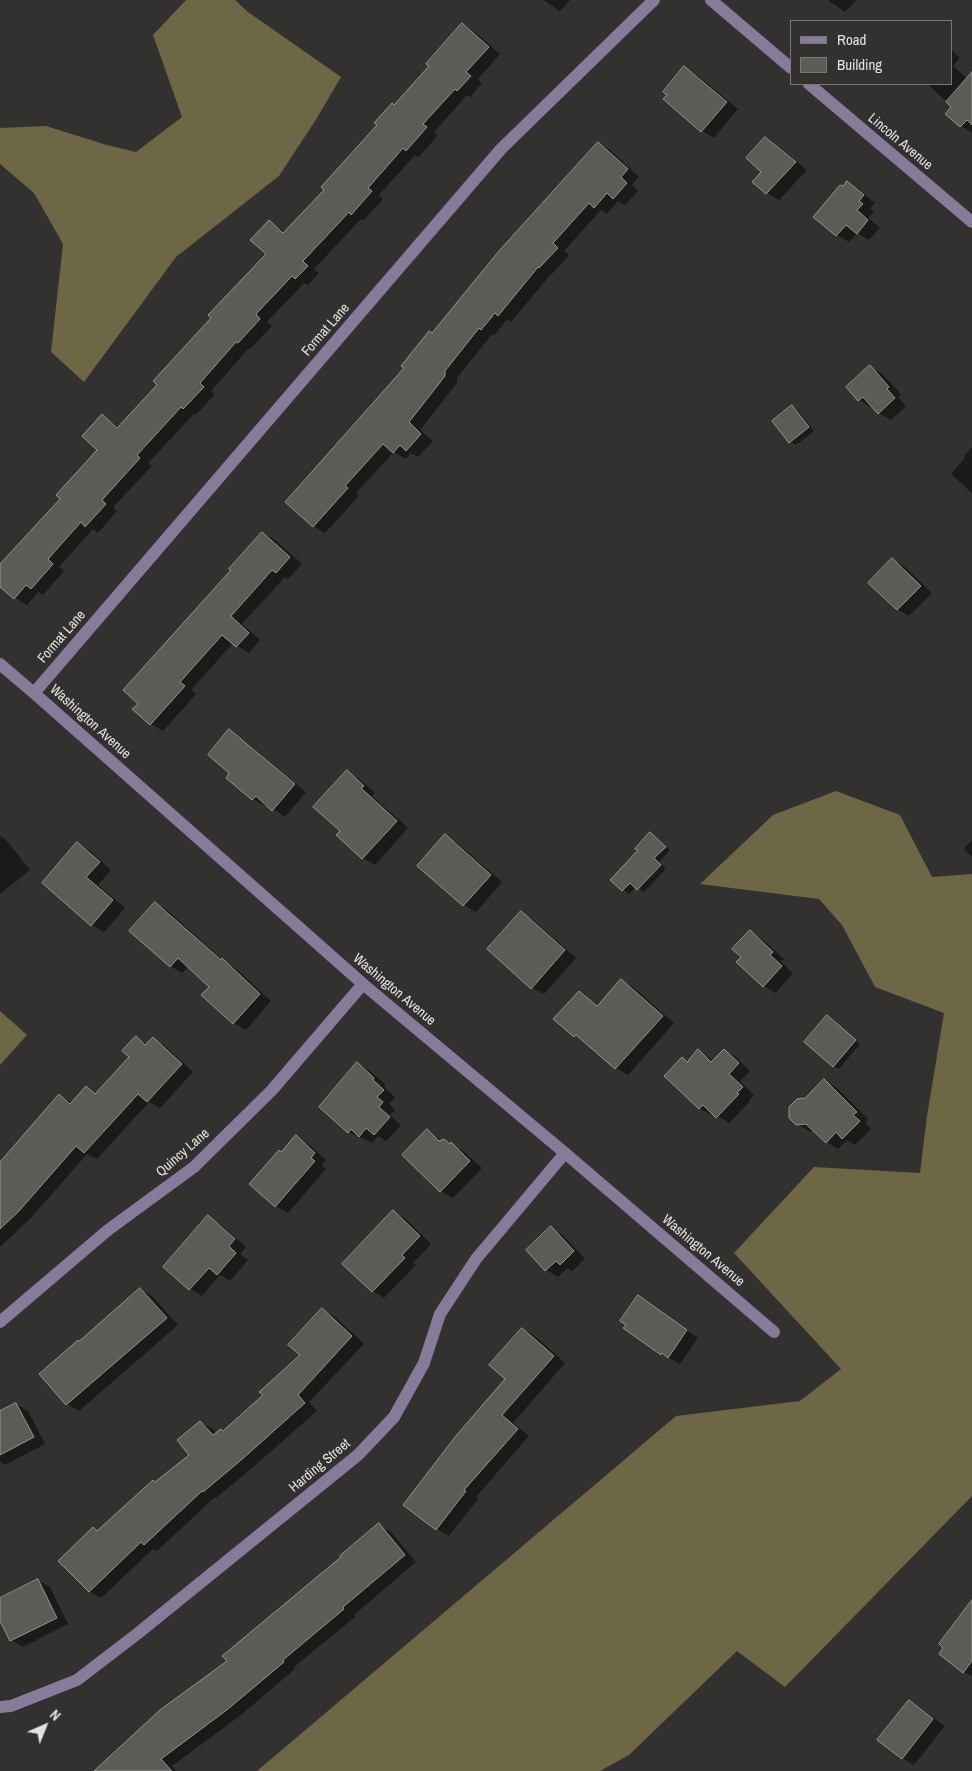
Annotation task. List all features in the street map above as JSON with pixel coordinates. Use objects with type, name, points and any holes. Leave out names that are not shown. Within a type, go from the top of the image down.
[{"type":"street","name":"Format Lane","points":[[34,692],[501,149],[654,0]]},
{"type":"street","points":[[710,0],[790,67]]},
{"type":"street","name":"Lincoln Avenue","points":[[810,85],[972,222]]},
{"type":"street","name":"Washington Avenue","points":[[0,664],[363,984],[774,1332]]},
{"type":"street","name":"Quincy Lane","points":[[0,1322],[108,1230],[194,1167],[272,1090],[363,984]]},
{"type":"street","name":"Harding Street","points":[[0,1707],[10,1706],[77,1680],[137,1634],[358,1455],[394,1417],[424,1362],[440,1314],[476,1259],[566,1154]]},
{"type":"shaded area","points":[[186,0],[235,0],[248,12],[341,77],[279,176],[176,257],[84,382],[51,352],[63,244],[34,193],[0,164],[0,128],[46,126],[136,152],[182,117],[153,35]]},
{"type":"shaded area","points":[[836,791],[900,815],[932,877],[972,874],[972,1496],[785,1687],[737,1651],[629,1755],[600,1771],[257,1771],[676,1416],[800,1401],[841,1369],[734,1253],[814,1167],[920,1173],[927,1116],[944,1013],[875,987],[842,925],[819,899],[700,884],[773,815]]},
{"type":"shaded area","points":[[0,1011],[27,1035],[0,1065]]},
{"type":"building","points":[[462,23],[489,47],[466,72],[471,76],[457,91],[455,89],[423,124],[427,127],[406,151],[403,148],[368,188],[372,191],[351,215],[349,212],[303,261],[308,266],[295,279],[292,276],[256,314],[260,319],[238,343],[236,342],[200,383],[204,387],[183,409],[181,407],[137,455],[140,458],[102,500],[106,504],[85,527],[81,522],[48,559],[53,564],[31,589],[26,585],[14,599],[0,587],[0,564],[60,499],[56,495],[97,450],[82,436],[102,414],[117,428],[157,385],[153,381],[211,318],[208,315],[266,254],[250,240],[269,220],[283,233],[324,190],[321,187],[377,125],[374,123],[392,103],[394,105],[429,66],[426,64]]},
{"type":"building","points":[[684,66],[727,102],[701,132],[663,99],[667,95],[663,92]]},
{"type":"building","points":[[972,72],[972,125],[967,120],[960,127],[945,114],[951,107],[946,102]]},
{"type":"building","points":[[765,137],[796,162],[766,194],[752,182],[761,172],[746,158]]},
{"type":"building","points":[[598,142],[628,169],[621,177],[627,183],[613,199],[607,193],[594,208],[589,203],[553,243],[558,248],[538,267],[498,316],[495,313],[481,330],[479,328],[445,371],[445,376],[409,422],[421,434],[406,451],[400,445],[393,453],[383,444],[345,486],[348,488],[313,527],[285,502],[404,368],[401,366],[429,331],[432,333],[499,251]]},
{"type":"building","points":[[847,181],[864,195],[859,201],[863,204],[857,210],[868,220],[857,234],[846,225],[836,236],[813,217],[840,185],[843,186]]},
{"type":"building","points":[[870,365],[889,387],[887,389],[895,398],[878,414],[863,397],[858,401],[846,387]]},
{"type":"building","points":[[792,405],[809,427],[789,443],[772,421]]},
{"type":"building","points":[[262,532],[290,557],[276,573],[272,570],[231,616],[249,633],[236,647],[222,635],[180,682],[185,686],[150,725],[132,709],[138,704],[123,690],[231,570],[229,569]]},
{"type":"building","points":[[892,558],[921,586],[897,610],[868,583]]},
{"type":"building","points":[[229,729],[295,784],[272,811],[256,796],[252,800],[226,778],[229,773],[208,755]]},
{"type":"building","points":[[347,770],[364,786],[361,788],[397,821],[362,859],[336,835],[340,831],[313,807]]},
{"type":"building","points":[[650,832],[666,847],[654,858],[661,865],[637,890],[630,883],[622,891],[610,880],[638,850],[635,849]]},
{"type":"building","points":[[445,834],[491,875],[463,906],[417,866]]},
{"type":"building","points":[[77,842],[100,862],[86,877],[113,900],[91,926],[42,883]]},
{"type":"building","points":[[155,902],[221,960],[222,958],[260,994],[233,1024],[201,995],[209,987],[178,958],[170,967],[129,931]]},
{"type":"building","points":[[521,911],[565,950],[531,989],[487,949]]},
{"type":"building","points":[[750,930],[773,952],[770,955],[782,966],[763,987],[736,962],[741,957],[732,949]]},
{"type":"building","points":[[621,979],[663,1016],[615,1069],[576,1035],[574,1037],[553,1019],[579,991],[597,1006]]},
{"type":"building","points":[[827,1015],[856,1040],[833,1067],[804,1042]]},
{"type":"building","points":[[136,1036],[145,1045],[153,1037],[182,1064],[147,1102],[138,1094],[84,1153],[76,1146],[19,1211],[0,1229],[0,1162],[59,1094],[70,1104],[86,1086],[95,1094],[129,1057],[122,1051]]},
{"type":"building","points":[[698,1049],[711,1062],[724,1049],[739,1063],[729,1074],[743,1087],[737,1093],[739,1094],[716,1118],[703,1105],[699,1109],[664,1076],[682,1057],[687,1062]]},
{"type":"building","points":[[357,1062],[384,1090],[377,1097],[383,1102],[379,1107],[390,1117],[374,1135],[366,1128],[359,1137],[351,1129],[348,1133],[319,1107]]},
{"type":"building","points":[[824,1079],[857,1112],[853,1115],[860,1121],[842,1139],[836,1132],[826,1143],[806,1124],[796,1125],[789,1118],[789,1107],[797,1099],[805,1098]]},
{"type":"building","points":[[427,1129],[439,1141],[444,1139],[450,1144],[451,1142],[470,1161],[440,1192],[402,1155]]},
{"type":"building","points":[[296,1135],[315,1153],[311,1158],[315,1161],[275,1207],[249,1184],[279,1150],[281,1152]]},
{"type":"building","points":[[393,1210],[420,1236],[402,1255],[405,1258],[372,1292],[342,1264]]},
{"type":"building","points":[[208,1215],[235,1239],[229,1246],[236,1253],[217,1275],[209,1268],[189,1290],[163,1267]]},
{"type":"building","points":[[551,1226],[574,1251],[560,1265],[556,1261],[545,1271],[526,1250]]},
{"type":"building","points":[[140,1288],[167,1318],[66,1405],[39,1374]]},
{"type":"building","points":[[638,1295],[687,1330],[668,1358],[623,1328],[626,1325],[620,1321]]},
{"type":"building","points":[[322,1308],[352,1336],[298,1395],[305,1403],[240,1461],[202,1491],[144,1545],[141,1542],[89,1592],[58,1561],[93,1527],[97,1531],[153,1480],[155,1482],[189,1455],[177,1440],[200,1421],[213,1435],[221,1429],[223,1431],[263,1395],[259,1392],[300,1355],[288,1345]]},
{"type":"building","points":[[522,1328],[554,1356],[502,1415],[518,1429],[464,1490],[466,1491],[436,1530],[403,1505],[455,1437],[505,1379],[489,1365]]},
{"type":"building","points":[[16,1403],[34,1437],[0,1455],[0,1411]]},
{"type":"building","points":[[379,1523],[405,1555],[228,1709],[161,1759],[172,1771],[94,1771],[160,1710],[227,1661],[222,1656]]},
{"type":"building","points":[[38,1579],[57,1618],[10,1641],[0,1621],[0,1598]]},
{"type":"building","points":[[972,1600],[972,1661],[963,1673],[939,1654],[943,1648],[939,1644]]},
{"type":"building","points":[[909,1700],[933,1719],[902,1759],[877,1740]]}]
